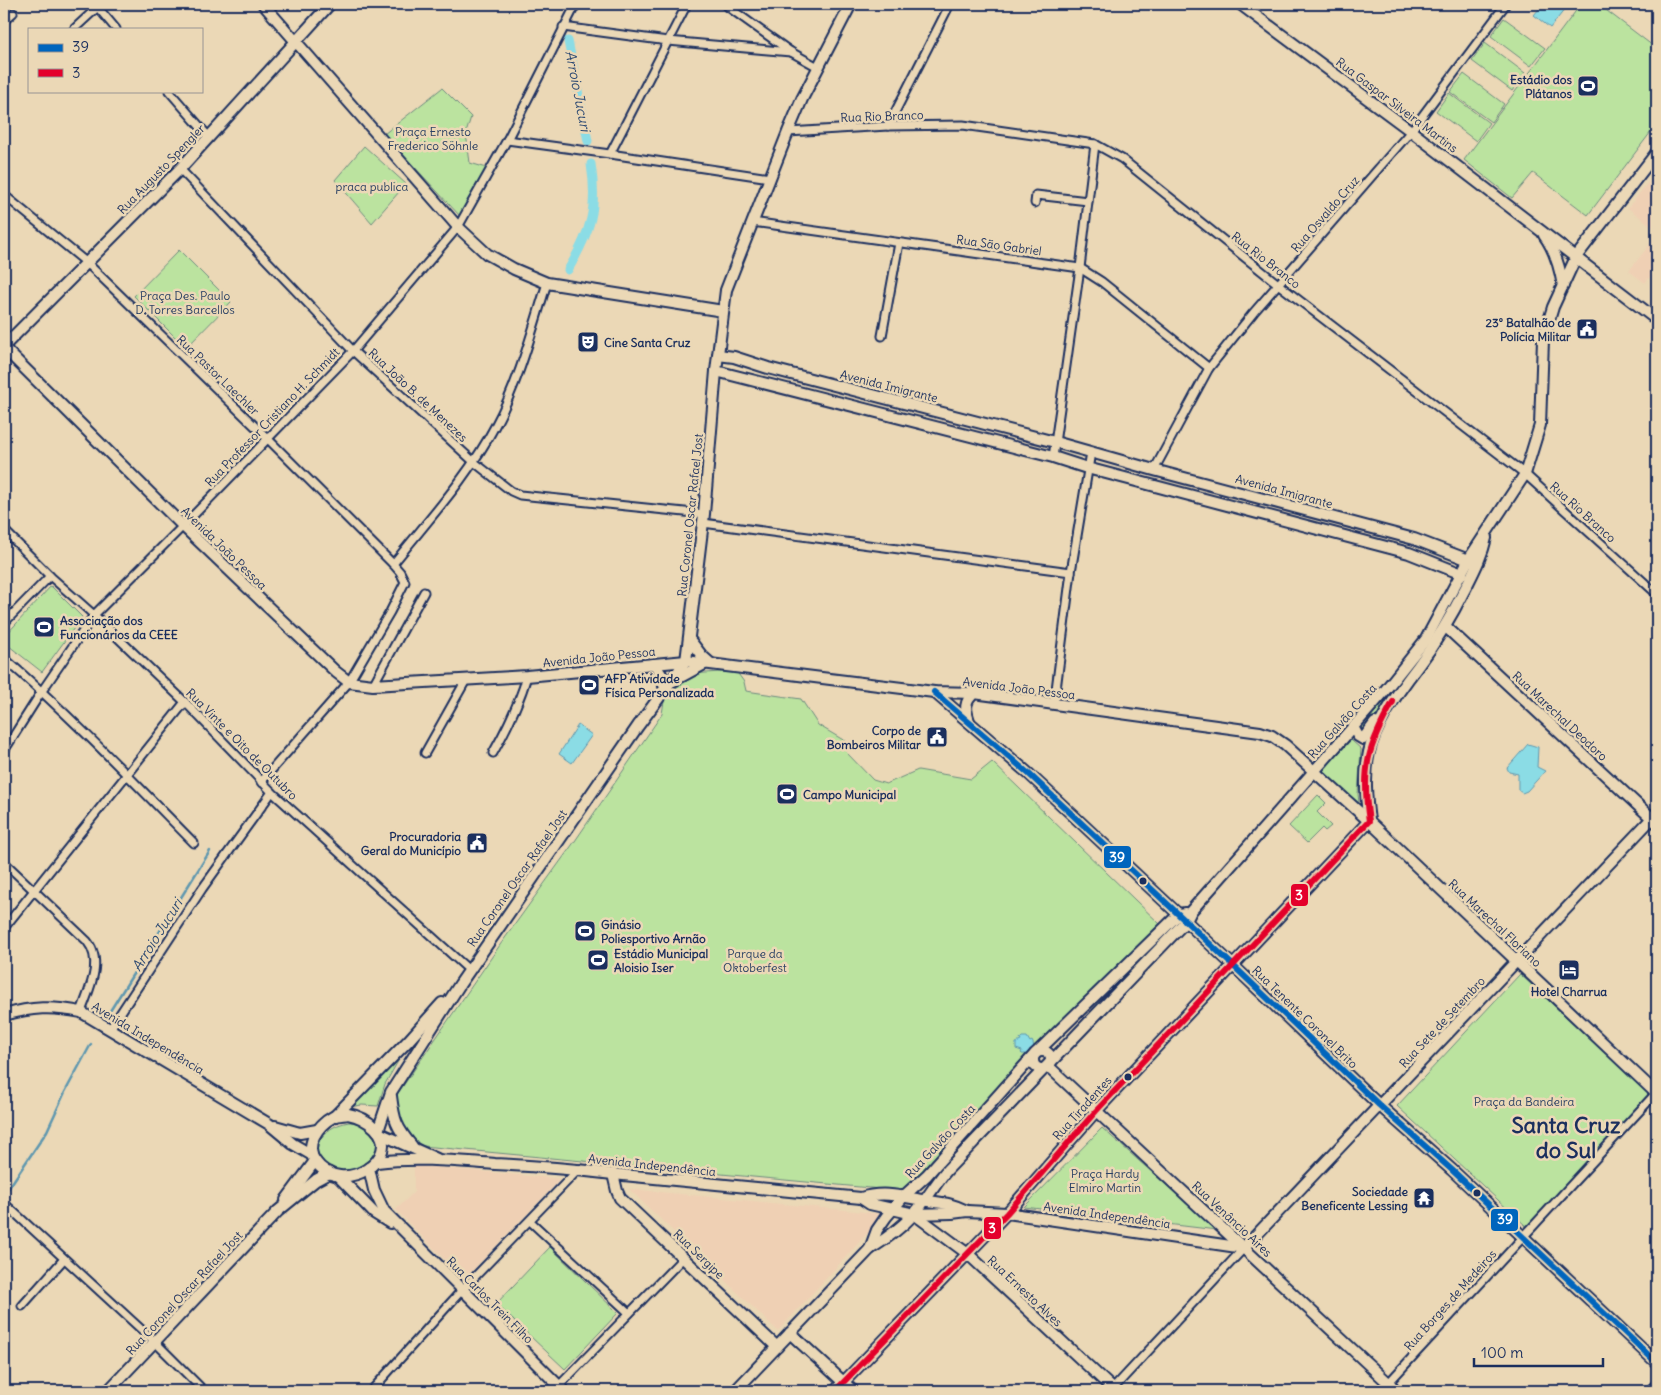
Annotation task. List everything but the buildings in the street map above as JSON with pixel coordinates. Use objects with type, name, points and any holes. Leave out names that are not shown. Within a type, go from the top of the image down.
[{"type":"street","points":[[263,4],[458,227],[487,254],[514,269],[547,283],[723,311]]},
{"type":"street","name":"Rua Augusto Spengler","points":[[4,347],[180,169],[330,4]]},
{"type":"street","name":"Rua Professor Cristiano H. Schmidt","points":[[4,751],[94,615],[353,351],[458,227],[507,140],[576,4]]},
{"type":"street","points":[[610,154],[687,4]]},
{"type":"street","points":[[724,4],[791,52],[818,67]]},
{"type":"street","name":"Rua Coronel Oscar Rafael Jost","points":[[379,1133],[391,1092],[469,970],[686,661],[704,519],[716,372],[726,290],[788,132],[818,67],[851,4]]},
{"type":"street","points":[[888,126],[950,4]]},
{"type":"street","name":"Rua Gaspar Silveira Martins","points":[[1240,4],[1411,131],[1657,320]]},
{"type":"street","name":"Rua Osvaldo Cruz","points":[[1154,470],[1209,368],[1278,284],[1411,131],[1506,4]]},
{"type":"street","points":[[75,28],[98,5],[115,28]]},
{"type":"street","points":[[4,20],[13,13]]},
{"type":"street","points":[[563,27],[668,41],[791,52]]},
{"type":"street","points":[[171,92],[209,137]]},
{"type":"street","name":"Rua Rio Branco","points":[[788,132],[888,126],[963,125],[1095,144],[1122,159],[1278,284],[1525,474],[1657,594]]},
{"type":"street","points":[[507,140],[770,178]]},
{"type":"street","points":[[1053,458],[1080,268],[1095,144]]},
{"type":"street","name":"Rua Galvão Costa","points":[[1369,821],[1366,795],[1369,751],[1382,722],[1406,679],[1418,666],[1446,626],[1488,530],[1525,474],[1540,425],[1543,340],[1553,307],[1576,257],[1657,152]]},
{"type":"street","name":"Rua João B. de Menezes","points":[[180,169],[353,351],[474,462],[511,491],[520,495],[704,519],[1071,572]]},
{"type":"street","name":"Rua Pastor Laechler","points":[[4,195],[87,264],[267,438],[400,572],[405,582],[390,612],[349,682]]},
{"type":"street","points":[[1035,203],[1036,195],[1088,201]]},
{"type":"street","name":"Rua São Gabriel","points":[[752,222],[1080,268],[1102,282],[1209,368]]},
{"type":"street","name":"Rua Gaspar Silveira Martins","points":[[1539,228],[1554,254],[1561,273],[1563,286]]},
{"type":"street","points":[[882,336],[899,243]]},
{"type":"street","points":[[393,564],[474,462],[496,426],[523,357],[547,283]]},
{"type":"street","name":"Avenida João Pessoa","points":[[4,347],[183,526],[336,672],[349,682],[373,684],[466,680],[686,661],[934,692],[974,693],[1260,732],[1278,740],[1313,772]]},
{"type":"street","name":"Avenida Imigrante","points":[[718,355],[1055,442],[1414,539],[1472,563]]},
{"type":"street","points":[[765,384],[768,368]]},
{"type":"street","points":[[716,372],[1053,458],[1409,554],[1462,574]]},
{"type":"street","points":[[1054,705],[1071,572],[1091,452]]},
{"type":"street","name":"Rua Vinte e Oito de Outubro","points":[[4,530],[50,576],[94,615],[185,702],[261,782],[469,970]]},
{"type":"street","name":"Rua Galvão Costa","points":[[870,1249],[877,1230],[904,1196],[927,1175],[1035,1054],[1191,911],[1383,693],[1426,639],[1462,574],[1472,563]]},
{"type":"street","points":[[4,623],[50,576]]},
{"type":"street","points":[[373,684],[424,592]]},
{"type":"street","name":"Rua Marechal Deodoro","points":[[1446,626],[1655,818]]},
{"type":"street","points":[[654,664],[667,687],[709,664],[689,639]]},
{"type":"street","points":[[4,658],[42,691],[194,843]]},
{"type":"street","points":[[493,753],[520,700],[526,676]]},
{"type":"street","points":[[1351,729],[1361,738],[1366,737],[1395,691],[1406,679]]},
{"type":"street","points":[[425,753],[466,680]]},
{"type":"street","points":[[261,782],[349,682]]},
{"type":"street","name":"Rua Tenente Coronel Brito","points":[[934,692],[1029,774],[1657,1363]]},
{"type":"street","points":[[969,721],[965,707],[968,698],[974,693]]},
{"type":"street","points":[[4,928],[185,702]]},
{"type":"street","points":[[1351,729],[1356,742],[1369,751]]},
{"type":"street","name":"Rua Marechal Floriano","points":[[1313,772],[1369,821],[1657,1093]]},
{"type":"street","points":[[110,1029],[202,889],[272,792]]},
{"type":"street","name":"Rua Sete de Setembro","points":[[1244,1248],[1516,961],[1655,818]]},
{"type":"street","name":"Rua Tiradentes","points":[[835,1391],[1007,1213],[1096,1111],[1369,821]]},
{"type":"street","points":[[4,862],[87,941],[94,952],[95,966],[81,1012]]},
{"type":"street","name":"Rua Galvão Costa","points":[[735,1391],[870,1249],[914,1214],[947,1170],[1048,1066],[1183,918]]},
{"type":"street","name":"Rua Coronel Oscar Rafael Jost","points":[[335,1116],[460,984]]},
{"type":"street","name":"Avenida Independência","points":[[4,1015],[40,1007],[81,1012],[269,1124]]},
{"type":"street","points":[[409,1040],[418,1050]]},
{"type":"street","points":[[1035,1054],[1041,1050],[1048,1052],[1051,1060],[1048,1066]]},
{"type":"street","name":"Rua Venâncio Aires","points":[[1048,1066],[1397,1391]]},
{"type":"street","points":[[391,1092],[394,1118],[400,1132],[412,1146]]},
{"type":"street","name":"Rua Borges de Medeiros","points":[[1381,1391],[1657,1093]]},
{"type":"street","points":[[269,1124],[334,1175],[355,1175],[373,1165],[382,1153],[382,1140],[379,1133],[369,1122],[348,1114],[335,1116],[317,1130],[313,1136],[313,1158]]},
{"type":"street","points":[[269,1124],[300,1133],[317,1130]]},
{"type":"street","name":"Avenida Independência","points":[[379,1133],[440,1160]]},
{"type":"street","name":"Rua Coronel Oscar Rafael Jost","points":[[278,1211],[313,1158]]},
{"type":"street","name":"Avenida Independência","points":[[373,1165],[398,1159],[579,1169],[861,1198],[871,1194],[904,1196],[953,1204],[967,1211]]},
{"type":"street","name":"Rua Carlos Trein Filho","points":[[373,1165],[377,1199],[384,1211],[559,1389]]},
{"type":"street","points":[[371,1391],[462,1290],[579,1169]]},
{"type":"street","name":"Rua Sergipe","points":[[613,1174],[616,1191],[620,1198],[777,1347]]},
{"type":"street","name":"Rua Coronel Oscar Rafael Jost","points":[[108,1391],[278,1211],[316,1180],[334,1175]]},
{"type":"street","name":"Rua Carlos Trein Filho","points":[[334,1175],[374,1213],[398,1227]]},
{"type":"street","name":"Avenida Independência","points":[[861,1198],[870,1204],[914,1214],[967,1211],[1007,1213],[1244,1248]]},
{"type":"street","points":[[5,1205],[155,1342],[204,1391]]},
{"type":"street","name":"Rua Ernesto Alves","points":[[914,1214],[968,1254],[1113,1391]]},
{"type":"street","points":[[530,1221],[629,1313]]},
{"type":"street","points":[[1113,1391],[1244,1248]]},
{"type":"street","points":[[559,1389],[629,1313],[684,1258]]},
{"type":"street","points":[[22,1306],[64,1259]]},
{"type":"street","points":[[790,1333],[853,1391]]},
{"type":"street","points":[[1652,1391],[1657,1385]]},
{"type":"shaded area","points":[[1657,171],[1657,230],[1628,208]]},
{"type":"shaded area","points":[[1657,235],[1657,268],[1645,283],[1629,271]]},
{"type":"shaded area","points":[[414,1165],[561,1179],[464,1279],[396,1210],[414,1192]]},
{"type":"shaded area","points":[[629,1189],[885,1214],[778,1331]]},
{"type":"green space","name":"Estádio dos Plátanos","points":[[1581,4],[1598,4],[1657,49],[1657,124],[1588,215],[1533,173],[1512,198],[1464,160]]},
{"type":"green space","points":[[1504,18],[1545,48],[1531,66],[1491,36]]},
{"type":"green space","points":[[1485,43],[1525,73],[1512,91],[1472,61]]},
{"type":"green space","points":[[1464,74],[1504,104],[1491,122],[1450,92]]},
{"type":"green space","name":"Praça Ernesto Frederico Söhnle","points":[[442,88],[471,117],[466,133],[470,163],[487,168],[460,216],[384,134]]},
{"type":"green space","points":[[1449,93],[1489,123],[1476,141],[1436,111]]},
{"type":"green space","name":"praca publica","points":[[364,146],[406,184],[372,223],[335,180]]},
{"type":"green space","name":"Praça Des. Paulo D. Torres Barcellos","points":[[179,250],[231,302],[186,348],[134,296]]},
{"type":"green space","points":[[1470,562],[1473,563],[1439,628],[1420,657],[1393,688],[1369,729],[1360,734],[1358,727],[1425,647]]},
{"type":"green space","name":"Associação dos Funcionários da CEEE","points":[[51,586],[82,617],[42,672],[4,642],[4,637]]},
{"type":"green space","name":"Parque da Oktoberfest","points":[[736,671],[744,682],[746,691],[801,699],[818,725],[850,744],[846,752],[873,780],[886,784],[918,770],[971,779],[992,762],[1163,927],[1064,1018],[1002,1083],[962,1132],[902,1191],[423,1146],[402,1127],[394,1099],[662,714],[664,701],[690,674]]},
{"type":"green space","points":[[1351,740],[1361,749],[1358,794],[1360,812],[1319,774]]},
{"type":"green space","points":[[1318,795],[1326,803],[1317,812],[1331,826],[1325,831],[1322,828],[1307,843],[1289,826]]},
{"type":"green space","name":"Praça da Bandeira","points":[[1520,974],[1650,1095],[1527,1227],[1397,1106]]},
{"type":"green space","points":[[405,1049],[385,1084],[378,1106],[362,1105],[349,1107]]},
{"type":"green space","points":[[349,1122],[369,1127],[377,1140],[377,1148],[365,1163],[354,1169],[342,1171],[331,1169],[322,1164],[317,1157],[316,1147],[328,1131],[337,1125]]},
{"type":"green space","name":"Praça Hardy Elmiro Martin","points":[[1102,1128],[1217,1230],[1024,1207]]},
{"type":"green space","points":[[550,1247],[618,1313],[565,1369],[496,1304]]},
{"type":"water","points":[[1543,4],[1569,4],[1550,28],[1534,15]]},
{"type":"water","points":[[578,725],[592,735],[572,763],[559,754]]},
{"type":"water","points":[[1528,744],[1538,747],[1537,767],[1545,771],[1527,791],[1522,793],[1518,790],[1518,774],[1509,772],[1507,768]]},
{"type":"water","points":[[1022,1037],[1027,1037],[1033,1043],[1034,1048],[1030,1049],[1028,1054],[1022,1054],[1022,1051],[1016,1049],[1016,1043],[1021,1041]]},
{"type":"waterway","name":"Arroio Jucuri","points":[[568,41],[588,141]]},
{"type":"waterway","name":"Arroio Jucuri","points":[[568,270],[582,243],[591,219],[594,194],[591,164]]},
{"type":"waterway","name":"Arroio Jucuri","points":[[105,1019],[210,851]]},
{"type":"waterway","name":"Arroio Jucuri","points":[[4,1195],[47,1131],[65,1092],[91,1044]]},
{"type":"transit line","name":"39","points":[[934,692],[1029,774],[1379,1105],[1452,1170],[1657,1363]]},
{"type":"transit line","name":"3","points":[[835,1391],[1007,1213],[1096,1111],[1369,821],[1366,772],[1372,745],[1393,702]]},
{"type":"place","name":"Estádio dos Plátanos","points":[[1588,86]]},
{"type":"place","name":"23º Batalhão de Polícia Militar","points":[[1587,329]]},
{"type":"place","name":"Cine Santa Cruz","points":[[588,342]]},
{"type":"place","name":"Associação dos Funcionários da CEEE","points":[[44,627]]},
{"type":"place","name":"AFP Atividade Física Personalizada","points":[[589,685]]},
{"type":"place","name":"Corpo de Bombeiros Militar","points":[[937,737]]},
{"type":"place","name":"Campo Municipal","points":[[787,794]]},
{"type":"place","name":"Procuradoria Geral do Município","points":[[477,843]]},
{"type":"place","name":"Ginásio Poliesportivo Arnão","points":[[585,931]]},
{"type":"place","name":"Estádio Municipal Aloisio Iser","points":[[598,960]]},
{"type":"place","name":"Hotel Charrua","points":[[1569,970]]},
{"type":"place","name":"Sociedade Beneficente Lessing","points":[[1424,1198]]},
{"type":"district","name":"Santa Cruz do Sul","points":[[1566,1138]]}]
